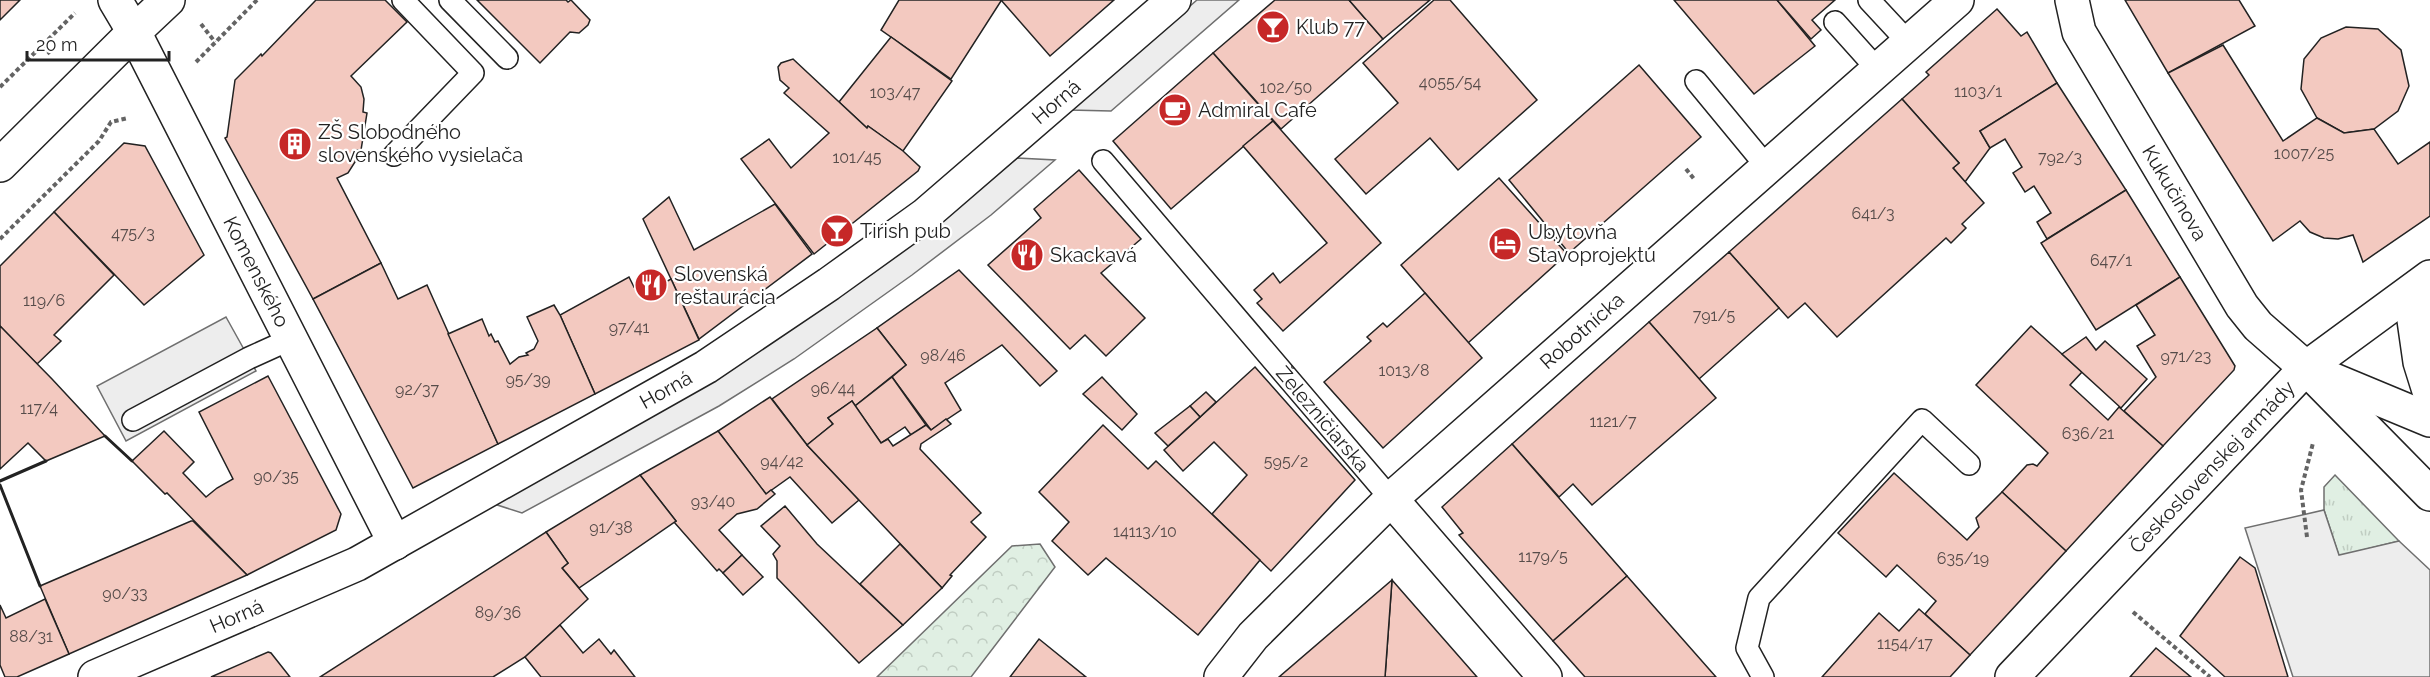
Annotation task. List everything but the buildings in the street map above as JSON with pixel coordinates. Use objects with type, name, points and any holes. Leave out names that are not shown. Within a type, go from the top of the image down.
[{"type":"street","name":"Komenského","points":[[116,0],[395,543]]},
{"type":"street","points":[[0,165],[168,0]]},
{"type":"street","name":"Horná","points":[[94,677],[357,564],[706,367],[829,284],[925,215],[1174,0]]},
{"type":"street","name":"Robotnícka","points":[[1221,677],[1253,636],[1391,499],[1957,0]]},
{"type":"street","name":"Kukučínova","points":[[2072,0],[2079,32],[2242,306],[2258,326],[2306,368]]},
{"type":"street","points":[[2424,282],[2414,320],[2420,362],[2430,394]]},
{"type":"street","name":"Československej armády","points":[[2012,677],[2306,368],[2424,282]]},
{"type":"street","points":[[2306,368],[2430,420]]},
{"type":"street","points":[[2306,368],[2430,494]]},
{"type":"street","name":"Železničiarska","points":[[1391,499],[1545,677]]},
{"type":"lane","points":[[394,155],[473,73],[403,0]]},
{"type":"lane","points":[[450,0],[507,57]]},
{"type":"lane","points":[[1869,0],[1908,42]]},
{"type":"lane","points":[[1835,22],[1878,70]]},
{"type":"lane","points":[[1696,81],[1767,167]]},
{"type":"lane","name":"Železničiarska","points":[[1103,161],[1391,499]]},
{"type":"lane","points":[[133,420],[249,358],[291,339]]},
{"type":"lane","points":[[1763,677],[1747,648],[1760,598],[1922,420],[1969,464]]},
{"type":"path","points":[[190,69],[257,0]]},
{"type":"path","points":[[0,87],[75,13]]},
{"type":"path","points":[[0,239],[99,141],[111,122],[128,118]]},
{"type":"path","points":[[2307,537],[2301,490],[2313,443]]},
{"type":"path","points":[[2100,584],[2210,677]]},
{"type":"green space","points":[[2335,475],[2399,541],[2339,556],[2324,510],[2324,487]]},
{"type":"green space","points":[[1040,544],[1055,567],[971,677],[877,677],[1012,546]]},
{"type":"shaded area","points":[[1197,0],[1239,0],[1111,111],[1070,110]]},
{"type":"shaded area","points":[[1017,158],[1055,160],[991,215],[912,275],[794,359],[719,406],[522,513],[485,501],[703,384],[778,338],[964,203]]},
{"type":"shaded area","points":[[226,317],[256,371],[126,441],[97,386]]},
{"type":"shaded area","points":[[2324,510],[2339,555],[2399,541],[2430,570],[2430,677],[2293,677],[2245,528]]},
{"type":"wall","points":[[105,436],[132,461]]},
{"type":"wall","points":[[0,481],[46,461]]},
{"type":"wall","points":[[0,485],[40,586]]},
{"type":"place","name":"Klub 77","points":[[1273,27]]},
{"type":"place","name":"Admiral Cafe","points":[[1175,110]]},
{"type":"place","name":"ZŠ Slobodného slovenského vysielača","points":[[295,144]]},
{"type":"place","name":"Tirish pub","points":[[837,231]]},
{"type":"place","name":"Ubytovňa Stavoprojektu","points":[[1505,244]]},
{"type":"place","name":"Skackavá","points":[[1027,255]]},
{"type":"place","name":"Slovenská reštaurácia","points":[[651,285]]}]
